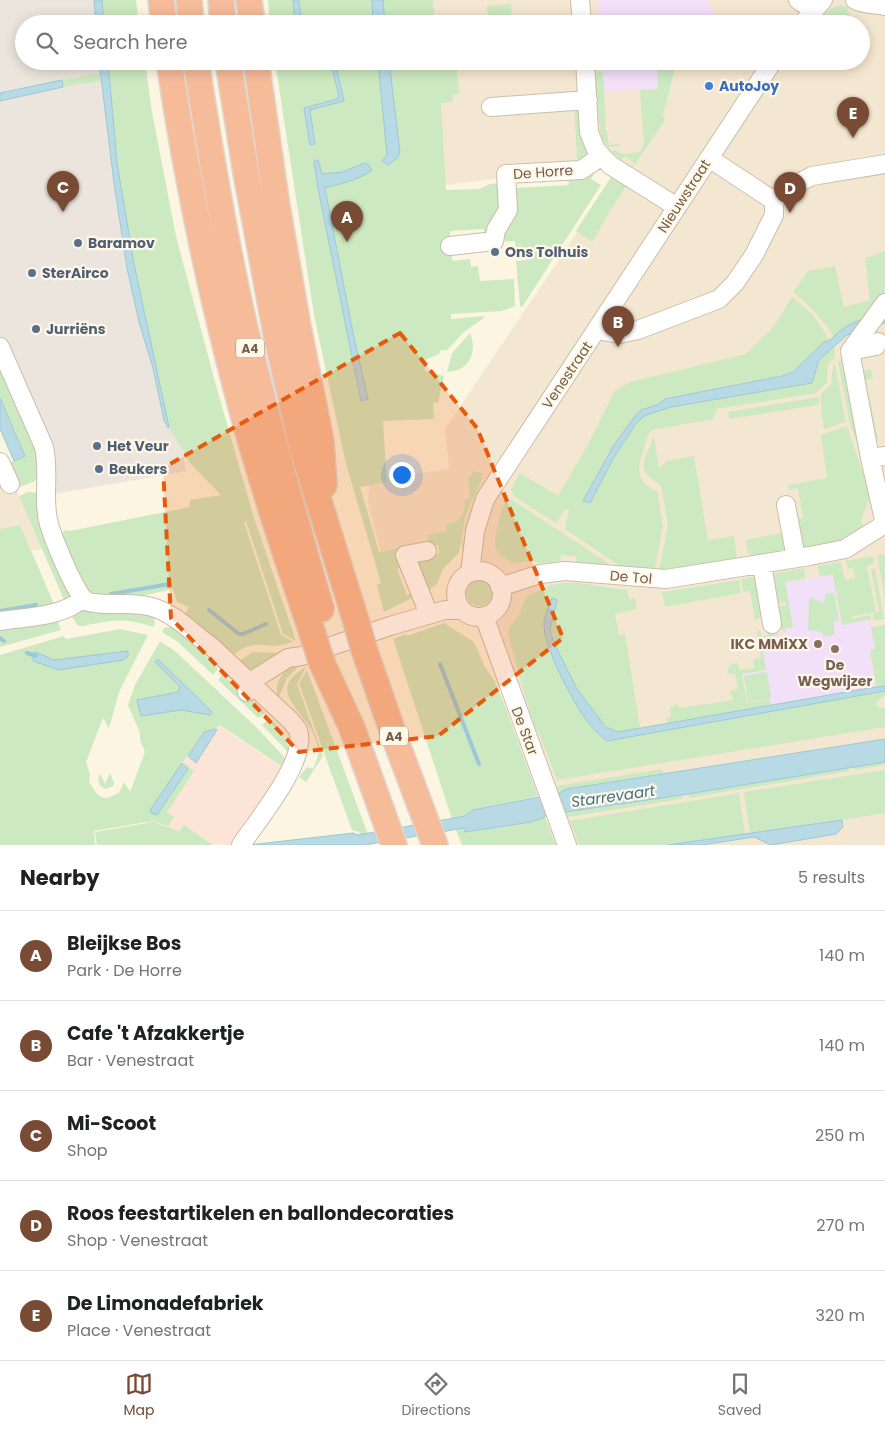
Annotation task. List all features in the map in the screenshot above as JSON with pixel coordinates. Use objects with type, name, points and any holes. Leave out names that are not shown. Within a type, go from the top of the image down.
[{"type":"highway","points":[[161,0],[163,15]]},
{"type":"highway","points":[[189,0],[190,15]]},
{"type":"highway","points":[[220,0],[222,15]]},
{"type":"highway","points":[[250,0],[251,15]]},
{"type":"highway","name":"A4","points":[[171,70],[197,222],[221,329],[261,476],[320,648],[352,728],[392,838]]},
{"type":"highway","name":"A4","points":[[197,70],[216,186],[248,341],[278,457],[320,648]]},
{"type":"highway","name":"A4","points":[[229,70],[246,173],[276,334],[302,447],[364,649],[396,744],[431,834]]},
{"type":"highway","name":"A4","points":[[257,70],[280,224],[321,442],[327,525]]},
{"type":"street","points":[[580,0],[581,15]]},
{"type":"street","points":[[855,0],[863,4],[877,3]]},
{"type":"street","points":[[801,15],[810,3]]},
{"type":"street","points":[[805,15],[810,3]]},
{"type":"street","points":[[586,70],[589,132],[596,150],[610,165],[677,207]]},
{"type":"street","name":"Nieuwstraat","points":[[596,330],[767,70]]},
{"type":"street","points":[[491,107],[588,100]]},
{"type":"street","name":"De Horre","points":[[450,246],[494,241],[496,230],[508,210],[506,174],[581,170],[602,156]]},
{"type":"street","points":[[709,158],[774,201],[786,189],[812,176],[885,164]]},
{"type":"street","name":"Venestraat","points":[[476,572],[483,533],[501,473],[596,330],[619,334],[638,330],[719,299],[735,284],[754,254],[774,215],[774,201]]},
{"type":"street","name":"De Tol","points":[[500,587],[540,574],[565,571],[666,579],[762,564],[845,549],[885,524],[877,457],[850,351],[876,346],[872,336],[882,308]]},
{"type":"street","points":[[0,347],[44,447],[47,461],[48,522],[64,561],[83,598],[97,604],[129,603],[153,607],[179,620],[212,647],[252,689],[298,746],[297,756],[287,779],[241,845]]},
{"type":"street","points":[[0,462],[10,484]]},
{"type":"street","points":[[786,505],[796,558]]},
{"type":"street","points":[[426,551],[405,555],[426,607]]},
{"type":"street","points":[[762,564],[772,624]]},
{"type":"street","points":[[476,572],[493,576],[500,587],[501,599],[498,605],[495,610],[484,616],[472,616],[462,610],[458,604],[456,592],[460,581],[476,572]]},
{"type":"street","points":[[390,626],[456,592]]},
{"type":"street","points":[[0,621],[64,611],[83,598]]},
{"type":"street","points":[[252,689],[320,648],[445,610],[462,610]]},
{"type":"street","name":"De Star","points":[[484,616],[567,845]]},
{"type":"highlighted area","points":[[400,333],[477,428],[563,638],[438,736],[299,752],[171,618],[163,468]]},
{"type":"shaded area","points":[[0,0],[115,0],[116,15],[15,15],[15,70],[122,70],[127,125],[186,471],[48,495],[0,387]]},
{"type":"shaded area","points":[[422,0],[885,0],[885,845],[569,845],[535,787],[459,540],[382,556],[368,503],[370,480],[449,469],[445,429],[617,173],[590,167],[438,186],[428,70],[870,70],[870,15],[423,15]]},
{"type":"shaded area","points":[[598,0],[706,0],[715,11],[712,15],[599,15]]},
{"type":"shaded area","points":[[602,70],[672,70],[660,88],[603,92]]},
{"type":"shaded area","points":[[0,454],[13,482],[42,549],[0,556]]},
{"type":"shaded area","name":"IKC MMiXX","points":[[833,575],[841,625],[870,620],[875,649],[869,650],[876,687],[771,704],[769,699],[748,702],[743,674],[766,670],[761,639],[787,634],[786,628],[793,627],[786,582]]},
{"type":"shaded area","points":[[207,717],[284,769],[236,845],[153,843],[143,813]]},
{"type":"green space","points":[[102,0],[136,0],[138,15],[103,15]]},
{"type":"green space","points":[[268,0],[293,0],[294,15],[269,15]]},
{"type":"green space","points":[[299,0],[433,0],[434,15],[301,15]]},
{"type":"green space","points":[[511,4],[512,15],[488,15],[487,6]]},
{"type":"green space","points":[[837,6],[848,7],[849,15],[824,15],[829,10]]},
{"type":"green space","points":[[109,70],[146,70],[152,112],[176,236],[253,515],[296,641],[283,634],[246,521],[244,522],[281,635],[294,642],[277,646],[261,645],[246,647],[230,658],[184,615],[189,607],[177,602],[173,589],[116,598],[100,597],[91,593],[84,586],[60,534],[66,530],[70,531],[190,507],[190,500],[221,495],[190,463],[169,427],[134,264],[117,163]]},
{"type":"green space","points":[[276,70],[332,70],[339,96],[337,99],[304,108],[315,144],[310,110],[344,100],[337,70],[457,70],[459,94],[452,95],[453,102],[441,103],[446,190],[479,189],[490,184],[502,183],[504,207],[485,238],[484,229],[450,231],[452,261],[470,259],[471,267],[478,266],[480,281],[514,279],[515,306],[502,311],[451,314],[451,319],[484,316],[484,318],[465,331],[447,350],[441,350],[439,354],[425,360],[425,371],[444,376],[438,403],[433,402],[434,419],[383,421],[387,482],[360,487],[379,552],[399,548],[405,565],[397,569],[407,595],[415,592],[416,596],[384,612],[377,585],[381,583],[346,464],[314,315]],"holes":[[[315,161],[318,161],[327,187],[325,187],[353,333],[368,399],[361,401],[318,188]]]},
{"type":"green space","points":[[657,70],[675,70],[663,115],[665,120],[632,167],[634,163],[625,156],[621,160],[611,152],[615,150],[622,154],[640,152],[644,144],[640,90],[658,89]]},
{"type":"green space","points":[[598,72],[603,72],[606,131],[609,145],[620,144],[620,146],[608,147],[600,131],[595,74],[598,74]]},
{"type":"green space","points":[[100,73],[100,81],[63,87],[62,80]]},
{"type":"green space","points":[[574,105],[581,105],[590,151],[583,165],[577,158]]},
{"type":"green space","points":[[598,167],[591,179],[601,185],[522,307],[520,306],[516,261],[527,260],[527,250],[516,250],[515,241],[499,242],[516,180],[516,188],[569,185],[568,176]]},
{"type":"green space","points":[[611,177],[626,186],[592,242],[576,231]]},
{"type":"green space","points":[[885,251],[885,291],[872,316],[834,337],[805,302],[793,292],[808,271],[835,266],[844,307],[870,300],[865,258]]},
{"type":"green space","points":[[792,297],[812,314],[830,340],[828,342],[825,341],[793,372],[776,378],[665,399],[659,404],[641,410],[614,445],[590,503],[613,459],[637,422],[646,415],[671,407],[812,383],[819,360],[834,346],[835,357],[828,364],[827,383],[816,393],[717,409],[713,419],[652,430],[650,432],[639,468],[644,483],[657,491],[663,526],[655,568],[653,570],[623,568],[565,529],[569,510],[565,509],[556,523],[514,496],[511,489],[520,473],[558,496],[590,441],[614,392],[630,382],[746,354],[775,325]]},
{"type":"green space","points":[[470,333],[473,347],[470,360],[461,368],[447,372],[452,353]]},
{"type":"green space","points":[[848,355],[845,366],[856,434],[863,442],[857,444],[850,424],[838,362],[842,357]]},
{"type":"green space","points":[[835,364],[846,422],[824,429],[821,394],[831,384],[833,366]]},
{"type":"green space","points":[[0,365],[39,454],[39,476],[35,481],[20,487],[9,463],[25,455],[0,398]]},
{"type":"green space","points":[[871,369],[873,378],[866,380],[878,439],[869,441],[858,372]]},
{"type":"green space","points":[[818,397],[820,400],[818,405],[729,419],[728,412]]},
{"type":"green space","points":[[847,426],[872,500],[868,501],[861,521],[866,530],[851,539],[800,551],[794,520],[803,518],[798,488],[789,490],[788,485],[827,478],[821,435]]},
{"type":"green space","points":[[654,436],[659,468],[666,461],[694,456],[708,540],[734,536],[737,559],[659,571],[668,525],[661,485],[652,480],[644,469],[645,458]]},
{"type":"green space","points":[[472,471],[482,473],[482,479],[465,517],[459,553],[443,569],[437,584],[425,592],[415,563],[418,558],[439,554],[438,545],[429,547],[427,535],[446,531],[446,525],[455,522],[461,516],[465,499],[470,498],[468,477],[472,476]]},
{"type":"green space","points":[[28,492],[38,493],[71,593],[71,597],[65,602],[19,496]]},
{"type":"green space","points":[[511,499],[608,563],[607,566],[576,562],[576,556],[561,555],[560,561],[542,563],[527,561],[513,563],[504,558],[497,551],[495,541],[505,501]]},
{"type":"green space","points":[[20,525],[54,604],[0,616],[0,529]]},
{"type":"green space","points":[[786,532],[789,550],[751,557],[751,553],[748,553],[746,540]]},
{"type":"green space","points":[[885,554],[885,599],[877,555]]},
{"type":"green space","points":[[873,556],[874,564],[867,566],[876,612],[851,617],[851,619],[870,615],[871,619],[842,625],[833,575],[820,576],[818,566],[841,562],[845,580],[855,578],[853,568],[848,569],[846,561]]},
{"type":"green space","points":[[804,568],[805,578],[785,582],[793,627],[785,628],[786,634],[781,627],[778,607],[786,605],[786,602],[777,603],[772,574]]},
{"type":"green space","points":[[875,568],[884,619],[874,620],[873,614],[879,612],[871,569]]},
{"type":"green space","points":[[759,576],[762,616],[755,620],[750,591],[743,592],[741,579]]},
{"type":"green space","points":[[479,580],[488,584],[492,593],[488,602],[479,606],[470,602],[466,593],[470,584]]},
{"type":"green space","points":[[739,580],[741,593],[665,607],[662,592]]},
{"type":"green space","points":[[579,583],[627,590],[629,599],[635,598],[637,609],[615,614],[619,635],[625,634],[640,728],[618,732],[609,728],[599,718],[577,688],[553,641],[551,627],[557,600],[544,622],[551,653],[579,710],[599,735],[607,741],[885,691],[885,696],[877,701],[877,707],[885,708],[885,727],[557,780],[538,731],[536,731],[508,633],[509,627],[519,615],[526,597],[550,585]]},
{"type":"green space","points":[[834,593],[839,620],[834,621],[834,635],[824,636],[821,632],[808,630],[809,597],[824,603],[826,594]]},
{"type":"green space","points":[[81,608],[152,613],[155,623],[153,627],[118,620],[78,626],[71,615]]},
{"type":"green space","points":[[56,617],[61,630],[0,647],[0,625]]},
{"type":"green space","points":[[444,623],[474,642],[504,703],[538,796],[473,810],[465,816],[452,819],[393,639]]},
{"type":"green space","points":[[885,625],[885,686],[876,687],[870,650],[875,649],[871,627]]},
{"type":"green space","points":[[176,626],[184,632],[218,669],[213,675],[178,642],[162,632],[164,628]]},
{"type":"green space","points":[[777,628],[778,635],[761,639],[766,670],[742,674],[747,703],[769,699],[771,705],[667,723],[666,718],[671,717],[670,707],[676,705],[677,702],[679,708],[733,700],[730,691],[738,689],[735,673],[727,674],[729,666],[737,662],[739,670],[754,668],[753,659],[761,658],[757,631],[760,630],[762,637],[768,635],[767,629]]},
{"type":"green space","points":[[120,629],[148,635],[119,692],[109,728],[103,718],[86,762],[90,774],[89,782],[96,793],[101,797],[107,798],[119,793],[124,782],[130,792],[145,752],[140,740],[140,733],[128,705],[135,685],[160,641],[175,651],[257,728],[287,760],[284,768],[220,725],[204,733],[182,763],[151,813],[157,815],[188,769],[185,763],[194,771],[167,812],[174,817],[168,826],[153,821],[94,831],[95,845],[0,845],[0,655],[64,636],[66,639]]},
{"type":"green space","points":[[253,652],[281,653],[257,670],[236,663]]},
{"type":"green space","points":[[296,665],[297,668],[287,678],[278,699],[277,688],[280,678],[286,671]]},
{"type":"green space","points":[[306,667],[297,684],[323,756],[306,782],[299,777],[307,767],[313,769],[318,756],[317,745],[311,729],[293,705],[287,690],[289,682]]},
{"type":"green space","points":[[307,670],[372,845],[363,845],[359,832],[352,830],[299,684]]},
{"type":"green space","points":[[767,672],[771,698],[748,702],[744,676]]},
{"type":"green space","points":[[223,674],[264,713],[260,718],[218,680]]},
{"type":"green space","points":[[269,718],[285,738],[289,753],[262,725]]},
{"type":"green space","points":[[885,762],[885,765],[855,770],[854,768],[848,769],[849,771],[689,798],[688,795],[682,796],[682,799],[568,817],[566,812]]},
{"type":"green space","points":[[662,769],[663,774],[567,789],[559,793],[557,786]]},
{"type":"green space","points":[[885,770],[885,813],[750,834],[744,792]]},
{"type":"green space","points":[[100,773],[105,784],[110,773],[114,783],[113,786],[106,789],[100,786],[98,780]]},
{"type":"green space","points":[[739,793],[745,834],[668,845],[579,845],[570,821]]},
{"type":"green space","points":[[545,817],[556,845],[462,845],[456,830],[464,828],[465,832],[531,822]]},
{"type":"green space","points":[[153,822],[179,831],[184,825],[213,845],[97,845],[95,832]]},
{"type":"water","points":[[94,0],[102,0],[103,15],[95,15]]},
{"type":"water","points":[[293,0],[299,0],[301,15],[294,15]]},
{"type":"water","points":[[372,0],[383,0],[384,15],[373,15]]},
{"type":"water","points":[[100,70],[109,70],[117,163],[134,264],[168,428],[164,420],[153,368],[139,322],[127,268]]},
{"type":"water","points":[[332,70],[337,70],[344,101],[310,110],[315,144],[310,145],[304,108],[337,99],[339,96]]},
{"type":"water","points":[[379,70],[390,70],[400,152],[397,158],[388,165],[382,161],[387,155]]},
{"type":"water","points":[[62,80],[63,87],[0,101],[0,93]]},
{"type":"water","points":[[318,160],[322,174],[343,172],[364,163],[368,164],[372,170],[355,179],[325,188],[353,333],[368,399],[361,401],[318,188],[314,161]]},
{"type":"water","points":[[885,316],[885,323],[847,335],[819,360],[812,383],[671,407],[646,415],[637,422],[613,459],[590,503],[583,501],[614,445],[641,410],[659,404],[665,399],[782,376],[793,372],[825,341],[828,342],[847,326],[860,320]]},
{"type":"water","points":[[0,398],[25,456],[14,461],[0,429]]},
{"type":"water","points":[[552,598],[557,600],[550,630],[554,643],[577,689],[606,727],[618,732],[863,689],[885,686],[885,691],[607,741],[595,731],[574,701],[552,655],[544,624]]},
{"type":"water","points":[[128,651],[128,656],[123,660],[59,670],[33,661],[33,653],[36,652],[54,660]]},
{"type":"water","points":[[158,659],[212,712],[210,715],[181,710],[141,716],[137,700],[178,692],[180,687],[155,662]]},
{"type":"water","points":[[217,730],[196,763],[188,756],[204,732]]},
{"type":"water","name":"Starrevaart","points":[[885,739],[885,762],[545,815],[545,817],[531,822],[465,832],[464,828],[364,845],[249,845],[353,833],[358,835],[465,816],[473,810],[559,793],[567,789]]},
{"type":"water","points":[[182,763],[188,769],[157,815],[151,813],[150,810]]},
{"type":"water","points":[[842,820],[843,827],[836,834],[771,845],[754,837],[702,845],[668,845]]},
{"type":"waterway","points":[[111,594],[170,584]]},
{"type":"waterway","points":[[0,611],[36,605]]},
{"type":"waterway","points":[[209,610],[239,634],[266,624]]},
{"type":"waterway","points":[[0,638],[4,641]]},
{"type":"waterway","points":[[27,653],[36,656]]},
{"type":"waterway","points":[[440,664],[479,764]]},
{"type":"place","name":"AutoJoy","points":[[709,86]]},
{"type":"place","name":"De Limonadefabriek","points":[[853,138]]},
{"type":"place","name":"Mi-Scoot","points":[[63,212]]},
{"type":"place","name":"Roos feestartikelen en ballondecoraties","points":[[790,213]]},
{"type":"place","name":"Bleijkse Bos","points":[[347,242]]},
{"type":"place","name":"Baramov","points":[[78,243]]},
{"type":"place","name":"Ons Tolhuis","points":[[495,252]]},
{"type":"place","name":"SterAirco","points":[[32,273]]},
{"type":"place","name":"Jurriëns","points":[[36,329]]},
{"type":"place","name":"Cafe 't Afzakkertje","points":[[618,347]]},
{"type":"place","name":"Het Veur","points":[[97,446]]},
{"type":"place","name":"Beukers","points":[[99,469]]},
{"type":"place","name":"IKC MMiXX","points":[[818,644]]},
{"type":"place","name":"De Wegwijzer","points":[[835,649]]}]
